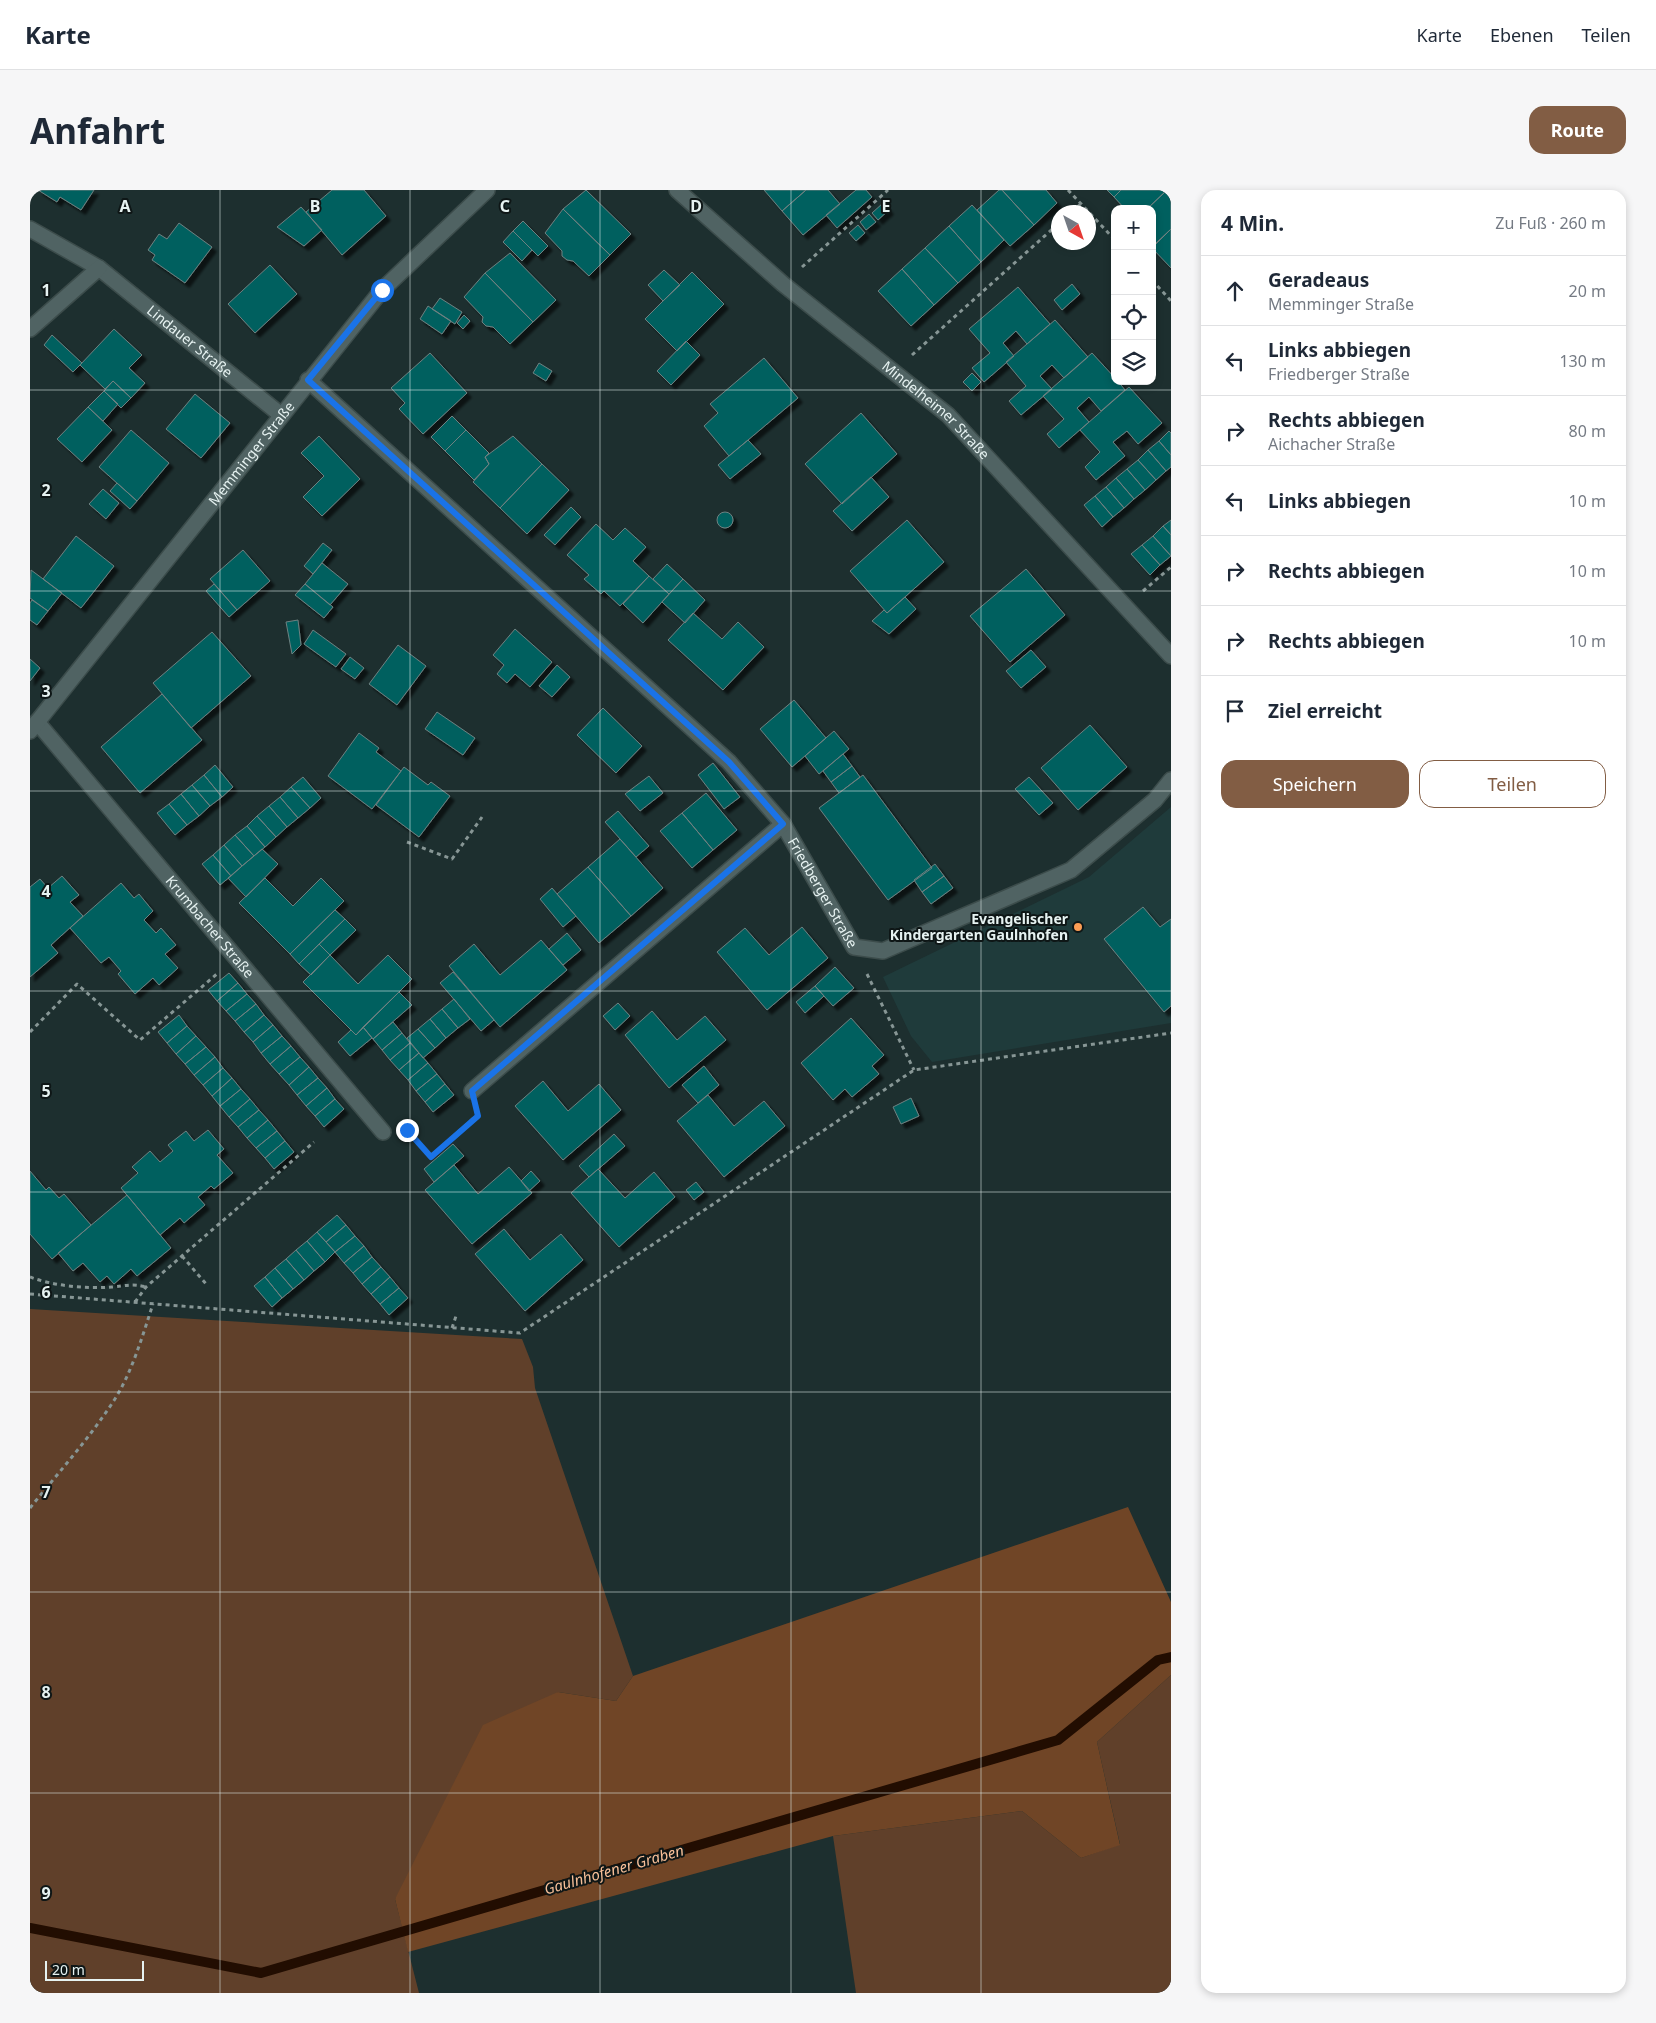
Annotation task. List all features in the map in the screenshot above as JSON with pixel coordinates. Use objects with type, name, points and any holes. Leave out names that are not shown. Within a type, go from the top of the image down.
[{"type":"street","name":"Memminger Straße","points":[[33,727],[308,380],[382,290],[486,190]]},
{"type":"street","name":"Mindelheimer Straße","points":[[678,190],[782,284],[948,415],[1171,656]]},
{"type":"street","name":"Lindauer Straße","points":[[30,229],[98,268],[281,415]]},
{"type":"street","points":[[30,329],[98,268]]},
{"type":"street","name":"Friedberger Straße","points":[[308,380],[729,762],[783,824],[854,947],[883,951],[1071,870],[1154,800],[1171,780]]},
{"type":"street","name":"Krumbacher Straße","points":[[33,727],[235,957],[383,1132]]},
{"type":"street","points":[[472,1091],[783,824]]},
{"type":"path","points":[[782,284],[888,190]]},
{"type":"path","points":[[1068,190],[1111,236]]},
{"type":"path","points":[[893,372],[1051,230]]},
{"type":"path","points":[[1156,284],[1171,301]]},
{"type":"path","points":[[1126,606],[1171,567]]},
{"type":"path","points":[[407,842],[452,859],[482,817]]},
{"type":"path","points":[[854,947],[914,1070]]},
{"type":"path","points":[[30,1032],[77,984],[140,1040],[235,957]]},
{"type":"path","points":[[30,1294],[520,1333],[914,1070],[1171,1033]]},
{"type":"path","points":[[383,1132],[407,1130],[431,1157],[478,1116],[472,1091]]},
{"type":"path","points":[[136,1302],[146,1287],[314,1142]]},
{"type":"path","points":[[182,1256],[208,1285]]},
{"type":"path","points":[[30,1277],[43,1282],[76,1286],[112,1287],[134,1283],[146,1287]]},
{"type":"path","points":[[30,1508],[114,1401],[135,1358],[153,1304]]},
{"type":"path","points":[[452,1328],[458,1313]]},
{"type":"shaded area","name":"Evangelischer Kindergarten Gaulnhofen","points":[[1171,807],[1171,1023],[932,1062],[911,1036],[883,977],[1089,877]]},
{"type":"shaded area","points":[[30,1309],[522,1339],[533,1367],[535,1388],[633,1676],[616,1701],[558,1692],[395,1899],[419,1993],[30,1993]]},
{"type":"shaded area","points":[[1128,1507],[1171,1602],[1171,1675],[1097,1742],[1120,1845],[1081,1858],[1022,1811],[833,1836],[408,1952],[395,1899],[483,1725],[558,1692],[616,1701],[633,1676]]},
{"type":"shaded area","points":[[1171,1675],[1171,1993],[856,1993],[833,1836],[1022,1811],[1081,1858],[1120,1844],[1097,1742]]},
{"type":"building","points":[[38,190],[94,190],[81,210],[60,197],[57,202]]},
{"type":"building","points":[[332,190],[364,190],[386,216],[342,255],[306,212]]},
{"type":"building","points":[[586,190],[631,234],[610,255],[563,209]]},
{"type":"building","points":[[764,190],[806,190],[782,211]]},
{"type":"building","points":[[806,190],[828,190],[840,204],[803,235],[782,211]]},
{"type":"building","points":[[856,190],[866,190],[872,197],[837,228],[826,215]]},
{"type":"building","points":[[999,190],[1002,190],[1034,225],[1010,246],[977,210]]},
{"type":"building","points":[[1002,190],[1046,190],[1057,203],[1051,205],[1051,209],[1034,225]]},
{"type":"building","points":[[1107,190],[1121,190],[1114,197]]},
{"type":"building","points":[[1121,190],[1167,190],[1151,205],[1121,205],[1114,197]]},
{"type":"building","points":[[1167,190],[1171,190],[1171,229],[1156,243],[1156,205],[1151,205]]},
{"type":"building","points":[[883,203],[889,210],[878,220],[872,213]]},
{"type":"building","points":[[972,205],[1004,240],[981,262],[949,226]]},
{"type":"building","points":[[301,207],[322,230],[304,246],[277,227]]},
{"type":"building","points":[[563,209],[610,255],[589,276],[573,261],[567,260],[562,256],[562,251],[545,233]]},
{"type":"building","points":[[869,214],[876,222],[866,230],[860,222]]},
{"type":"building","points":[[523,221],[548,246],[538,256],[513,231]]},
{"type":"building","points":[[179,223],[212,247],[185,283],[152,260],[155,255],[148,250],[159,234],[167,239]]},
{"type":"building","points":[[858,225],[865,233],[856,241],[849,233]]},
{"type":"building","points":[[949,226],[981,262],[958,283],[925,248]]},
{"type":"building","points":[[1171,229],[1171,268],[1156,252],[1156,244]]},
{"type":"building","points":[[513,231],[532,250],[522,261],[503,242]]},
{"type":"building","points":[[925,248],[958,283],[934,305],[902,269]]},
{"type":"building","points":[[510,253],[556,300],[533,322],[485,273]]},
{"type":"building","points":[[270,265],[297,294],[255,333],[228,304]]},
{"type":"building","points":[[902,269],[934,305],[911,326],[878,291]]},
{"type":"building","points":[[664,270],[680,285],[663,301],[648,285]]},
{"type":"building","points":[[692,272],[724,304],[677,351],[645,319]]},
{"type":"building","points":[[485,273],[533,322],[510,344],[493,327],[486,326],[482,322],[483,317],[464,297]]},
{"type":"building","points":[[1072,284],[1080,294],[1062,310],[1054,300]]},
{"type":"building","points":[[1018,287],[1050,324],[1027,344],[1016,331],[1003,343],[1014,356],[984,382],[972,368],[990,353],[969,329]]},
{"type":"building","points":[[440,298],[462,312],[455,324],[432,309]]},
{"type":"building","points":[[428,306],[451,321],[442,334],[420,319]]},
{"type":"building","points":[[464,315],[470,321],[463,329],[457,323]]},
{"type":"building","points":[[1055,320],[1088,357],[1064,378],[1052,365],[1040,376],[1052,389],[1021,415],[1009,401],[1026,386],[1006,362]]},
{"type":"building","points":[[114,329],[142,355],[129,368],[145,383],[131,398],[113,381],[105,389],[80,365]]},
{"type":"building","points":[[52,335],[82,363],[73,372],[44,345]]},
{"type":"building","points":[[686,341],[700,355],[671,385],[657,371]]},
{"type":"building","points":[[430,353],[467,393],[423,434],[399,409],[405,403],[391,388]]},
{"type":"building","points":[[1092,353],[1111,374],[1111,385],[1121,385],[1125,390],[1101,411],[1089,397],[1077,408],[1089,422],[1059,448],[1047,434],[1064,419],[1043,396]]},
{"type":"building","points":[[764,358],[798,398],[729,456],[704,426],[718,413],[710,404]]},
{"type":"building","points":[[539,363],[552,371],[546,381],[533,373]]},
{"type":"building","points":[[972,373],[981,382],[972,391],[963,382]]},
{"type":"building","points":[[113,381],[131,398],[121,408],[104,391]]},
{"type":"building","points":[[1129,387],[1162,423],[1138,444],[1127,431],[1113,442],[1125,456],[1096,480],[1085,467],[1100,452],[1080,430]]},
{"type":"building","points":[[104,391],[118,404],[103,421],[88,407]]},
{"type":"building","points":[[195,394],[230,423],[201,458],[166,429]]},
{"type":"building","points":[[88,407],[112,430],[82,462],[57,439]]},
{"type":"building","points":[[861,413],[897,454],[842,504],[805,464]]},
{"type":"building","points":[[452,416],[466,430],[445,451],[431,437]]},
{"type":"building","points":[[131,430],[169,463],[137,501],[99,467]]},
{"type":"building","points":[[466,430],[489,453],[485,457],[489,464],[474,480],[445,451]]},
{"type":"building","points":[[1169,431],[1171,433],[1171,455],[1159,441]]},
{"type":"building","points":[[319,436],[360,479],[322,516],[303,497],[324,476],[301,453]]},
{"type":"building","points":[[513,436],[542,464],[500,508],[473,482],[489,464],[485,457]]},
{"type":"building","points":[[748,440],[761,454],[730,479],[718,465]]},
{"type":"building","points":[[1159,441],[1171,455],[1171,467],[1166,471],[1148,450]]},
{"type":"building","points":[[1148,450],[1166,471],[1156,480],[1138,460]]},
{"type":"building","points":[[1138,460],[1156,480],[1145,490],[1127,469]]},
{"type":"building","points":[[542,464],[569,490],[527,534],[500,508]]},
{"type":"building","points":[[1127,469],[1145,490],[1134,499],[1116,478]]},
{"type":"building","points":[[871,477],[889,497],[852,531],[833,511]]},
{"type":"building","points":[[1116,478],[1134,499],[1124,508],[1106,487]]},
{"type":"building","points":[[117,483],[137,501],[130,509],[110,491]]},
{"type":"building","points":[[1106,487],[1124,508],[1113,517],[1095,496]]},
{"type":"building","points":[[103,489],[119,503],[106,519],[89,504]]},
{"type":"building","points":[[1095,496],[1113,517],[1102,527],[1084,505]]},
{"type":"building","points":[[571,507],[581,517],[555,545],[544,535]]},
{"type":"building","points":[[722,512],[728,512],[733,517],[731,526],[722,528],[717,523],[717,517]]},
{"type":"building","points":[[907,520],[944,562],[887,613],[850,571]]},
{"type":"building","points":[[1171,520],[1171,535],[1163,526]]},
{"type":"building","points":[[596,524],[613,540],[625,528],[646,547],[633,561],[649,576],[620,606],[604,591],[601,594],[584,579],[589,575],[567,555]]},
{"type":"building","points":[[1163,526],[1171,535],[1171,556],[1153,536]]},
{"type":"building","points":[[76,536],[114,566],[81,608],[43,579]]},
{"type":"building","points":[[1153,536],[1171,556],[1160,565],[1142,545]]},
{"type":"building","points":[[323,543],[332,550],[313,574],[304,566]]},
{"type":"building","points":[[1142,545],[1160,565],[1150,575],[1131,554]]},
{"type":"building","points":[[243,550],[270,581],[237,610],[210,579]]},
{"type":"building","points":[[322,563],[348,584],[330,605],[305,584]]},
{"type":"building","points":[[667,564],[683,579],[669,594],[653,579]]},
{"type":"building","points":[[1026,569],[1065,615],[1010,662],[970,616]]},
{"type":"building","points":[[31,570],[62,593],[48,611],[30,598]]},
{"type":"building","points":[[649,576],[669,594],[643,623],[623,604]]},
{"type":"building","points":[[683,579],[705,600],[685,623],[662,602]]},
{"type":"building","points":[[214,584],[237,610],[229,617],[206,591]]},
{"type":"building","points":[[305,584],[333,607],[324,618],[295,595]]},
{"type":"building","points":[[905,597],[916,609],[889,634],[872,621],[884,610],[887,613]]},
{"type":"building","points":[[32,600],[48,611],[37,625],[30,620],[30,603]]},
{"type":"building","points":[[693,613],[722,639],[738,622],[764,647],[723,690],[668,640]]},
{"type":"building","points":[[298,620],[301,645],[292,654],[286,622]]},
{"type":"building","points":[[515,629],[552,662],[530,687],[515,674],[507,683],[497,674],[504,665],[493,655]]},
{"type":"building","points":[[313,630],[346,654],[336,667],[304,644]]},
{"type":"building","points":[[212,632],[251,676],[191,728],[153,683]]},
{"type":"building","points":[[398,645],[426,666],[397,705],[369,684]]},
{"type":"building","points":[[1031,650],[1046,667],[1021,688],[1006,671]]},
{"type":"building","points":[[350,657],[364,668],[355,679],[341,669]]},
{"type":"building","points":[[30,659],[40,668],[30,681]]},
{"type":"building","points":[[557,665],[570,677],[552,697],[539,686]]},
{"type":"building","points":[[162,694],[202,740],[140,793],[101,747]]},
{"type":"building","points":[[794,700],[826,738],[792,767],[760,729]]},
{"type":"building","points":[[603,708],[642,746],[616,773],[577,735]]},
{"type":"building","points":[[437,712],[475,738],[463,755],[425,729]]},
{"type":"building","points":[[1090,725],[1127,767],[1078,810],[1041,768]]},
{"type":"building","points":[[834,731],[849,749],[819,774],[805,756]]},
{"type":"building","points":[[359,733],[379,748],[376,752],[401,771],[372,809],[328,776]]},
{"type":"building","points":[[843,754],[852,766],[831,782],[823,771]]},
{"type":"building","points":[[713,763],[740,797],[724,809],[698,775]]},
{"type":"building","points":[[215,765],[233,787],[222,797],[204,775]]},
{"type":"building","points":[[852,766],[860,777],[839,793],[831,782]]},
{"type":"building","points":[[404,767],[428,785],[431,782],[450,796],[419,837],[376,805]]},
{"type":"building","points":[[204,775],[222,797],[210,806],[192,785]]},
{"type":"building","points":[[863,775],[932,868],[888,900],[819,808]]},
{"type":"building","points":[[649,776],[663,793],[640,811],[625,794]]},
{"type":"building","points":[[303,777],[321,798],[310,808],[291,787]]},
{"type":"building","points":[[1029,777],[1053,803],[1039,815],[1015,789]]},
{"type":"building","points":[[192,785],[210,806],[199,816],[181,794]]},
{"type":"building","points":[[291,787],[310,808],[298,818],[280,797]]},
{"type":"building","points":[[706,793],[737,830],[713,850],[682,813]]},
{"type":"building","points":[[181,794],[199,816],[187,825],[169,804]]},
{"type":"building","points":[[280,797],[298,818],[287,827],[269,806]]},
{"type":"building","points":[[169,804],[187,825],[175,835],[157,813]]},
{"type":"building","points":[[269,806],[287,827],[276,837],[257,816]]},
{"type":"building","points":[[618,811],[649,846],[636,857],[605,822]]},
{"type":"building","points":[[682,813],[713,850],[692,868],[660,831]]},
{"type":"building","points":[[257,816],[276,837],[265,847],[247,826]]},
{"type":"building","points":[[247,826],[265,847],[254,856],[235,835]]},
{"type":"building","points":[[235,835],[254,856],[242,866],[224,845]]},
{"type":"building","points":[[620,839],[663,888],[631,916],[588,867]]},
{"type":"building","points":[[224,845],[242,866],[231,876],[213,855]]},
{"type":"building","points":[[262,849],[278,864],[246,897],[228,878]]},
{"type":"building","points":[[213,855],[231,876],[220,885],[202,864]]},
{"type":"building","points":[[935,864],[944,876],[922,892],[914,880]]},
{"type":"building","points":[[588,867],[631,916],[599,943],[557,894]]},
{"type":"building","points":[[62,876],[79,895],[70,902],[83,916],[51,945],[58,953],[30,977],[30,887],[40,879],[48,888]]},
{"type":"building","points":[[944,876],[953,888],[931,904],[922,892]]},
{"type":"building","points":[[265,878],[293,906],[321,878],[344,901],[290,954],[239,903]]},
{"type":"building","points":[[121,883],[134,898],[139,894],[153,911],[144,920],[156,933],[161,928],[176,945],[165,954],[178,968],[159,985],[153,978],[135,994],[118,974],[121,971],[109,957],[101,963],[70,928]]},
{"type":"building","points":[[552,888],[576,916],[563,927],[540,899]]},
{"type":"building","points":[[1143,907],[1160,927],[1171,919],[1171,1006],[1164,1012],[1104,939]]},
{"type":"building","points":[[335,910],[345,919],[299,964],[290,954]]},
{"type":"building","points":[[345,919],[356,930],[330,955],[319,944]]},
{"type":"building","points":[[802,927],[828,958],[767,1010],[717,952],[745,928],[769,955]]},
{"type":"building","points":[[567,933],[581,950],[563,965],[549,949]]},
{"type":"building","points":[[541,940],[567,970],[500,1027],[449,966],[474,944],[500,975]]},
{"type":"building","points":[[319,944],[330,955],[311,975],[299,964]]},
{"type":"building","points":[[330,955],[358,984],[388,955],[412,979],[356,1035],[303,982]]},
{"type":"building","points":[[835,967],[854,988],[833,1006],[815,986]]},
{"type":"building","points":[[453,972],[494,1020],[481,1031],[440,983]]},
{"type":"building","points":[[229,973],[238,983],[217,1001],[208,990]]},
{"type":"building","points":[[238,983],[247,994],[226,1011],[217,1001]]},
{"type":"building","points":[[815,986],[824,996],[805,1013],[796,1002]]},
{"type":"building","points":[[399,992],[412,1005],[373,1039],[363,1027]]},
{"type":"building","points":[[247,994],[256,1004],[235,1021],[226,1011]]},
{"type":"building","points":[[454,999],[470,1019],[458,1028],[442,1009]]},
{"type":"building","points":[[618,1003],[630,1016],[615,1030],[603,1016]]},
{"type":"building","points":[[256,1004],[264,1015],[244,1032],[235,1021]]},
{"type":"building","points":[[442,1009],[458,1028],[446,1038],[430,1019]]},
{"type":"building","points":[[652,1011],[677,1040],[705,1016],[726,1040],[669,1088],[625,1035]]},
{"type":"building","points":[[179,1015],[187,1026],[167,1043],[158,1032]]},
{"type":"building","points":[[264,1015],[273,1025],[253,1042],[244,1032]]},
{"type":"building","points":[[851,1018],[884,1055],[872,1066],[879,1074],[852,1097],[845,1089],[833,1100],[801,1063]]},
{"type":"building","points":[[430,1019],[446,1038],[435,1048],[418,1029]]},
{"type":"building","points":[[393,1022],[402,1033],[382,1050],[373,1039]]},
{"type":"building","points":[[273,1025],[282,1036],[261,1053],[253,1042]]},
{"type":"building","points":[[187,1026],[196,1036],[176,1054],[167,1043]]},
{"type":"building","points":[[363,1027],[372,1038],[350,1056],[338,1042],[351,1030],[356,1035]]},
{"type":"building","points":[[418,1029],[435,1048],[423,1058],[407,1038]]},
{"type":"building","points":[[402,1033],[410,1043],[390,1060],[382,1050]]},
{"type":"building","points":[[196,1036],[206,1047],[185,1064],[176,1054]]},
{"type":"building","points":[[282,1036],[291,1046],[270,1064],[261,1053]]},
{"type":"building","points":[[410,1043],[419,1053],[399,1070],[390,1060]]},
{"type":"building","points":[[291,1046],[300,1057],[279,1074],[270,1064]]},
{"type":"building","points":[[206,1047],[215,1057],[194,1075],[185,1064]]},
{"type":"building","points":[[419,1053],[428,1063],[408,1080],[399,1070]]},
{"type":"building","points":[[215,1057],[223,1068],[203,1085],[194,1075]]},
{"type":"building","points":[[300,1057],[309,1067],[289,1085],[279,1074]]},
{"type":"building","points":[[428,1063],[437,1074],[416,1091],[408,1080]]},
{"type":"building","points":[[704,1066],[719,1085],[698,1103],[682,1085]]},
{"type":"building","points":[[309,1067],[318,1078],[297,1095],[289,1085]]},
{"type":"building","points":[[223,1068],[232,1078],[212,1096],[203,1085]]},
{"type":"building","points":[[437,1074],[445,1084],[425,1102],[416,1091]]},
{"type":"building","points":[[232,1078],[241,1089],[220,1106],[212,1096]]},
{"type":"building","points":[[318,1078],[327,1088],[306,1106],[297,1095]]},
{"type":"building","points":[[543,1081],[568,1111],[599,1084],[621,1110],[563,1160],[515,1106]]},
{"type":"building","points":[[445,1084],[454,1095],[433,1112],[425,1102]]},
{"type":"building","points":[[327,1088],[335,1099],[315,1116],[306,1106]]},
{"type":"building","points":[[241,1089],[250,1099],[229,1117],[220,1106]]},
{"type":"building","points":[[708,1095],[734,1126],[764,1101],[785,1126],[724,1177],[677,1121]]},
{"type":"building","points":[[911,1098],[919,1116],[901,1124],[893,1107]]},
{"type":"building","points":[[250,1099],[259,1110],[238,1127],[229,1117]]},
{"type":"building","points":[[335,1099],[344,1109],[324,1127],[315,1116]]},
{"type":"building","points":[[259,1110],[268,1120],[247,1138],[238,1127]]},
{"type":"building","points":[[268,1120],[277,1131],[256,1148],[247,1138]]},
{"type":"building","points":[[208,1130],[224,1149],[217,1155],[233,1173],[214,1189],[211,1186],[198,1197],[205,1205],[184,1223],[180,1218],[160,1235],[121,1188],[138,1173],[132,1167],[150,1151],[160,1162],[173,1151],[168,1145],[186,1131],[194,1141]]},
{"type":"building","points":[[277,1131],[285,1141],[265,1158],[256,1148]]},
{"type":"building","points":[[614,1134],[625,1146],[589,1177],[579,1166]]},
{"type":"building","points":[[285,1141],[294,1152],[274,1169],[265,1158]]},
{"type":"building","points":[[453,1144],[464,1156],[434,1182],[424,1169]]},
{"type":"building","points":[[454,1165],[478,1194],[509,1167],[532,1193],[472,1244],[425,1190]]},
{"type":"building","points":[[598,1169],[625,1198],[654,1172],[675,1197],[619,1247],[571,1193]]},
{"type":"building","points":[[30,1171],[46,1190],[49,1187],[59,1198],[64,1194],[91,1225],[52,1259],[30,1234]]},
{"type":"building","points":[[531,1171],[540,1181],[529,1191],[521,1181]]},
{"type":"building","points":[[696,1182],[704,1192],[694,1200],[686,1190]]},
{"type":"building","points":[[127,1195],[171,1248],[137,1276],[131,1269],[114,1284],[107,1276],[100,1282],[83,1263],[73,1271],[58,1253]]},
{"type":"building","points":[[337,1215],[346,1225],[326,1242],[317,1232]]},
{"type":"building","points":[[346,1225],[355,1236],[335,1252],[326,1242]]},
{"type":"building","points":[[504,1229],[530,1260],[561,1234],[583,1260],[525,1311],[475,1254]]},
{"type":"building","points":[[317,1232],[335,1252],[325,1262],[307,1241]]},
{"type":"building","points":[[355,1236],[364,1246],[344,1263],[335,1252]]},
{"type":"building","points":[[307,1241],[325,1262],[314,1271],[296,1250]]},
{"type":"building","points":[[364,1246],[372,1257],[353,1273],[344,1263]]},
{"type":"building","points":[[296,1250],[314,1271],[304,1280],[286,1259]]},
{"type":"building","points":[[372,1257],[381,1267],[362,1284],[353,1273]]},
{"type":"building","points":[[286,1259],[304,1280],[293,1289],[275,1268]]},
{"type":"building","points":[[381,1267],[390,1277],[371,1294],[362,1284]]},
{"type":"building","points":[[275,1268],[293,1289],[282,1298],[265,1277]]},
{"type":"building","points":[[265,1277],[282,1298],[272,1307],[254,1286]]},
{"type":"building","points":[[390,1277],[399,1288],[380,1304],[371,1294]]},
{"type":"building","points":[[399,1288],[408,1298],[389,1315],[380,1304]]},
{"type":"waterway","name":"Gaulnhofener Graben","points":[[30,1928],[261,1973],[1058,1740],[1158,1660],[1171,1657]]},
{"type":"place","name":"Evangelischer Kindergarten Gaulnhofen","points":[[1078,927]]},
{"type":"route","points":[[382,290],[308,380],[729,762],[783,824],[472,1091],[478,1116],[431,1157],[407,1130]]}]
